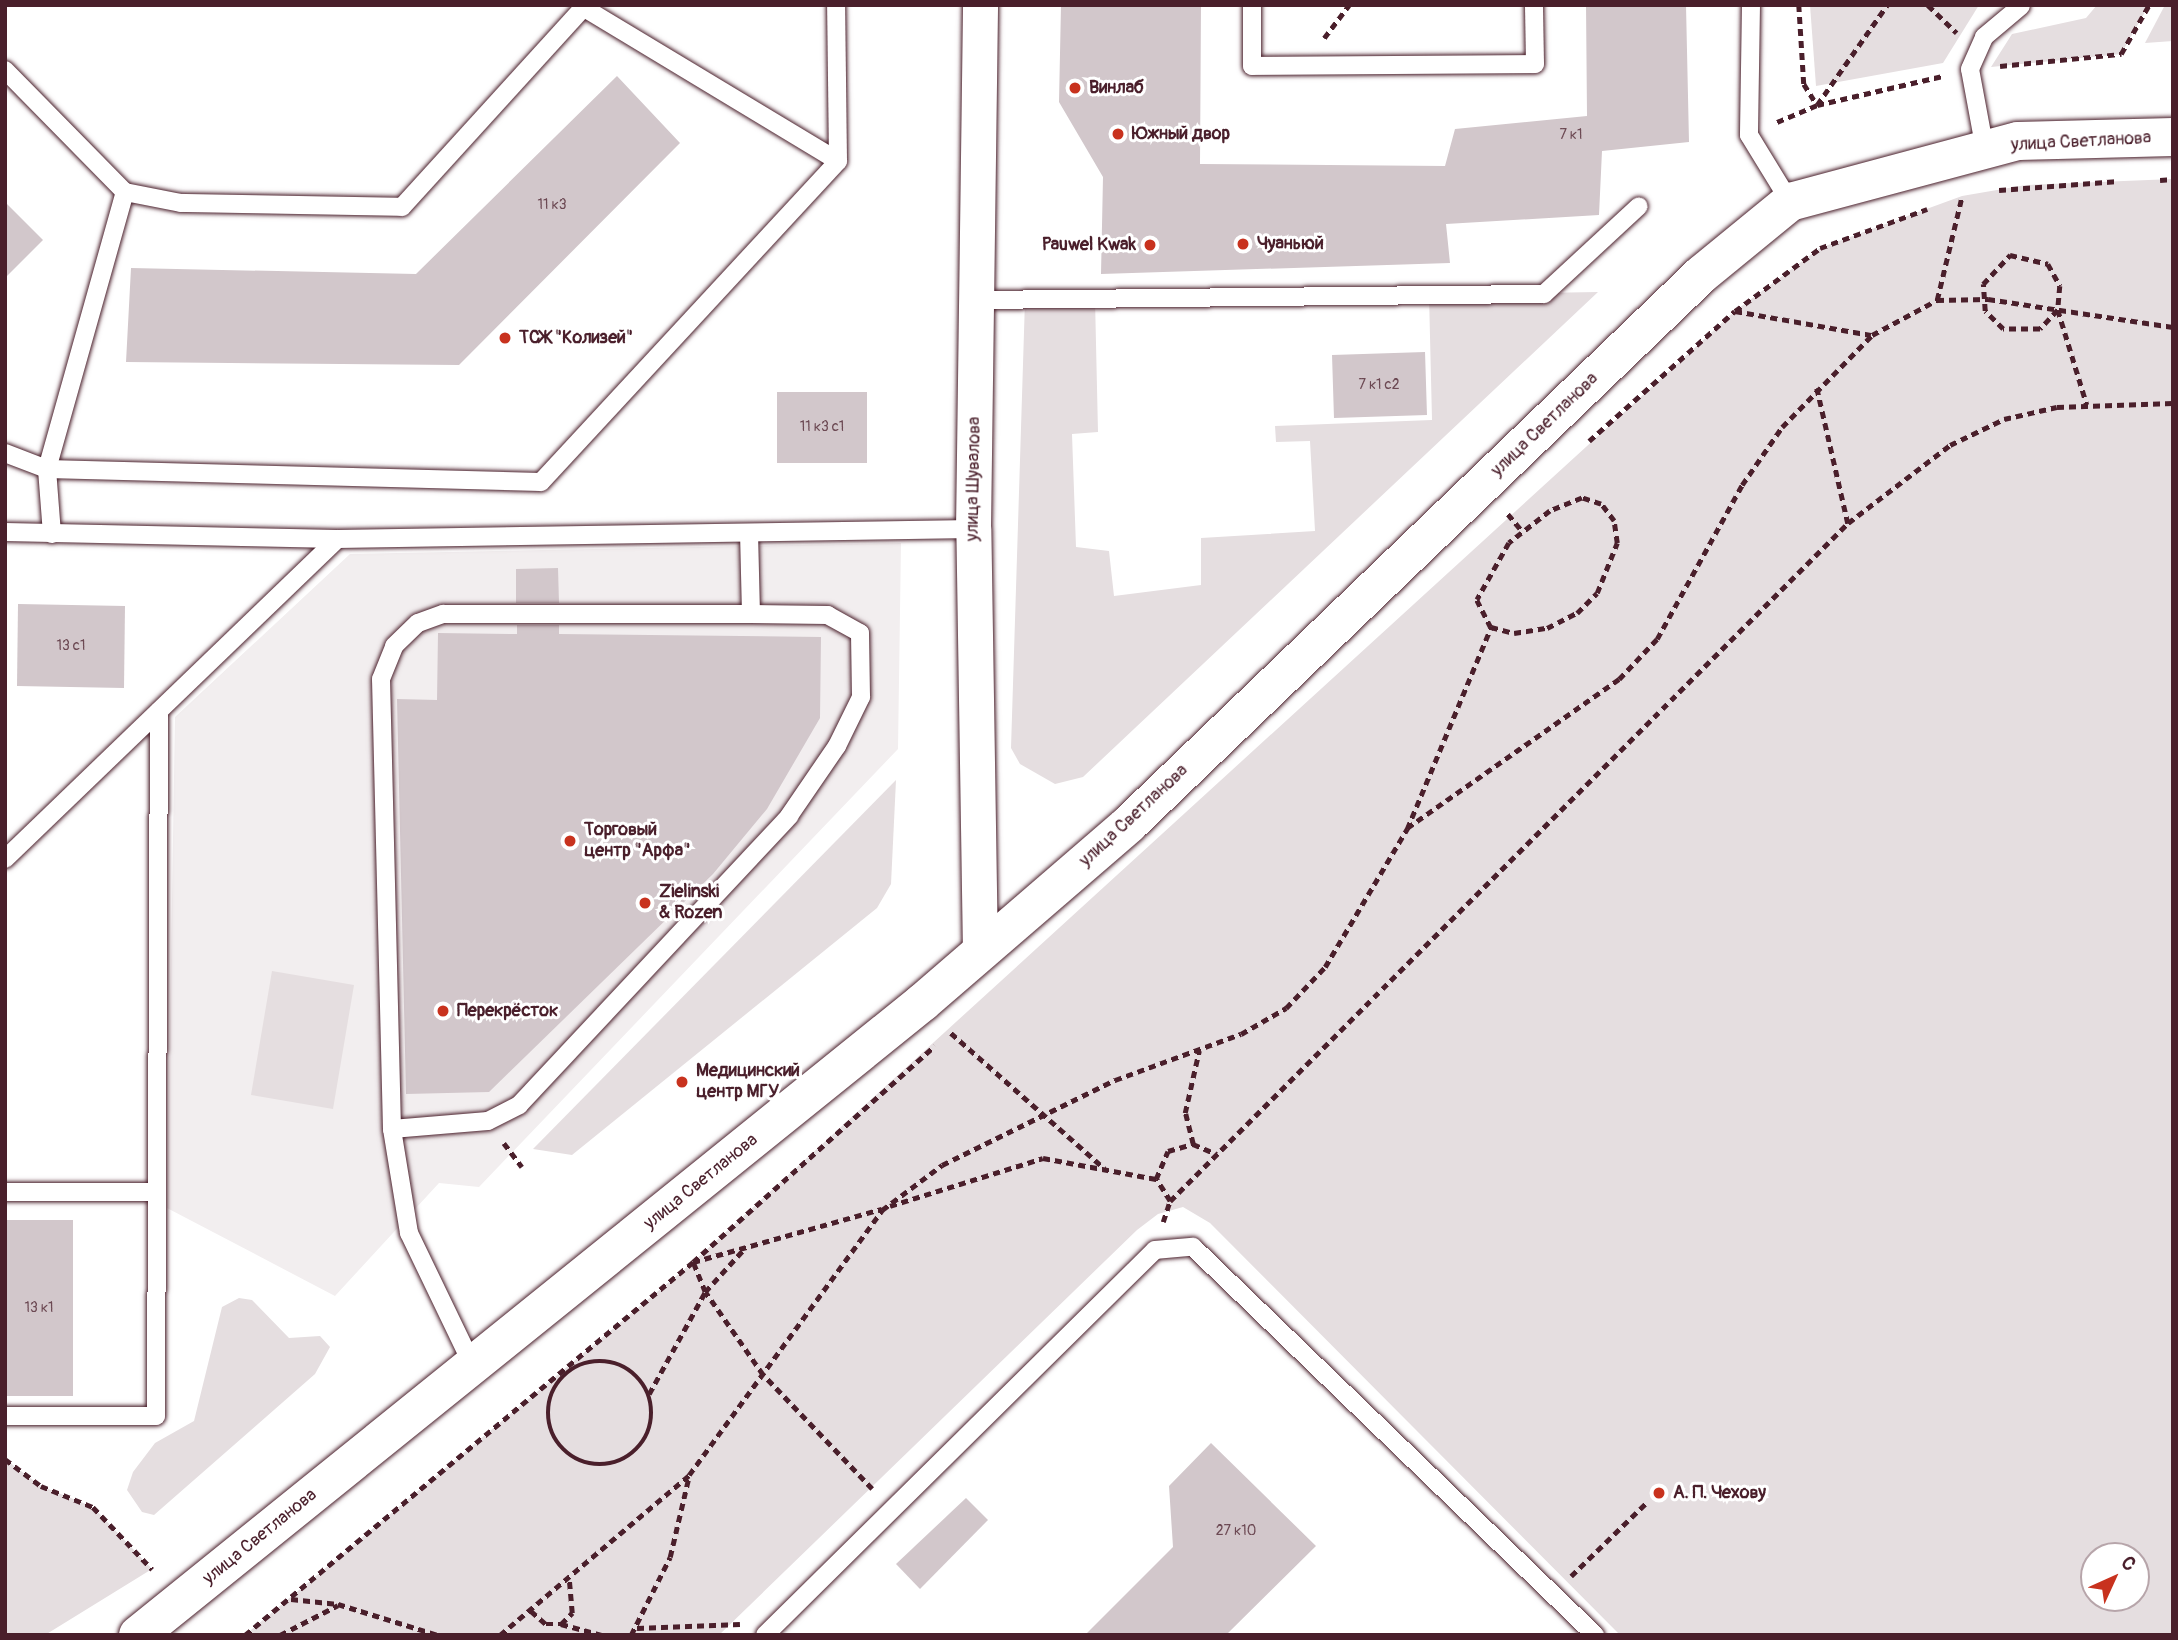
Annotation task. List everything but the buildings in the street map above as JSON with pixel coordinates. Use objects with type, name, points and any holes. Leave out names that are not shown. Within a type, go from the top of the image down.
[{"type":"street","name":"улица Шувалова","points":[[980,5],[973,529],[980,953]]},
{"type":"street","name":"улица Светланова","points":[[138,1635],[980,953],[1129,824],[1702,274],[1790,202],[2018,141],[2173,138]]},
{"type":"lane","points":[[5,453],[47,469],[541,482],[838,161],[836,5]]},
{"type":"lane","points":[[1252,5],[1252,66],[1535,64],[1535,5]]},
{"type":"lane","points":[[1751,5],[1749,135],[1790,202]]},
{"type":"lane","points":[[1985,150],[1970,69],[1984,37],[2021,6]]},
{"type":"lane","points":[[5,70],[125,192],[181,203],[402,206],[586,7],[838,161]]},
{"type":"lane","points":[[52,534],[47,469],[125,192]]},
{"type":"lane","points":[[976,300],[1544,294],[1639,206]]},
{"type":"lane","points":[[5,532],[337,539],[973,529]]},
{"type":"lane","points":[[748,533],[751,614]]},
{"type":"lane","points":[[5,859],[337,539]]},
{"type":"lane","points":[[392,1129],[488,1121],[519,1105],[789,817],[837,747],[861,697],[865,657],[860,633],[848,621],[751,614],[443,614],[418,623],[394,646],[381,679],[392,1129],[410,1233],[473,1366]]},
{"type":"lane","points":[[5,1416],[156,1416],[159,710]]},
{"type":"lane","points":[[5,1192],[155,1192]]},
{"type":"lane","points":[[765,1635],[1155,1250],[1193,1247],[1595,1635]]},
{"type":"path","points":[[1799,5],[1804,84],[1817,105],[1887,5]]},
{"type":"path","points":[[1928,5],[1960,36],[1966,26]]},
{"type":"path","points":[[2150,180],[2173,179]]},
{"type":"path","points":[[1987,192],[2126,180]]},
{"type":"path","points":[[1950,201],[1975,194]]},
{"type":"path","points":[[1937,300],[1962,197]]},
{"type":"path","points":[[1580,449],[1735,311],[1820,248],[1939,205]]},
{"type":"path","points":[[2058,310],[2040,329],[2015,333],[1993,322],[1982,299],[1989,271],[2024,254],[2056,274],[2058,310],[2087,405]]},
{"type":"path","points":[[1407,829],[1619,679],[1657,639],[1742,485],[1817,387],[1872,335],[1937,300],[1982,299],[2173,327]]},
{"type":"path","points":[[1735,311],[1872,335]]},
{"type":"path","points":[[1817,387],[1848,523]]},
{"type":"path","points":[[1155,1250],[1170,1201],[1848,523],[1961,440],[2004,419],[2087,405],[2173,403]]},
{"type":"path","points":[[1582,498],[1601,504],[1614,521],[1612,569],[1577,613],[1547,628],[1514,633],[1491,627],[1477,600],[1484,578],[1523,532],[1550,511],[1582,498]]},
{"type":"path","points":[[1497,523],[1517,504]]},
{"type":"path","points":[[1507,514],[1523,532]]},
{"type":"path","points":[[500,1635],[569,1580],[689,1475],[763,1375],[848,1248],[882,1209],[942,1165],[1115,1080],[1199,1051],[1286,1008],[1325,967],[1407,829],[1491,627]]},
{"type":"path","points":[[245,1635],[562,1368],[693,1262],[961,1023]]},
{"type":"path","points":[[951,1032],[1047,1113],[1106,1169]]},
{"type":"path","points":[[1193,1144],[1185,1113],[1199,1051]]},
{"type":"path","points":[[1156,1179],[1168,1151],[1193,1144],[1217,1154]]},
{"type":"path","points":[[693,1262],[882,1209],[1042,1158],[1156,1179],[1170,1201]]},
{"type":"path","points":[[649,1394],[705,1292],[745,1249]]},
{"type":"path","points":[[693,1262],[705,1292],[763,1375],[892,1510]]},
{"type":"path","points":[[591,1361],[609,1361],[640,1379],[649,1394],[651,1427],[633,1454],[602,1465],[586,1463],[559,1445],[551,1430],[551,1395],[566,1374],[591,1361]]},
{"type":"path","points":[[562,1368],[566,1374]]},
{"type":"path","points":[[5,1459],[41,1486],[93,1507],[152,1569]]},
{"type":"path","points":[[631,1635],[670,1557],[689,1475]]},
{"type":"path","points":[[1553,1594],[1646,1503]]},
{"type":"path","points":[[561,1624],[572,1613],[569,1580]]},
{"type":"path","points":[[291,1598],[338,1604],[438,1635]]},
{"type":"path","points":[[280,1635],[338,1604]]},
{"type":"path","points":[[531,1611],[546,1624],[561,1624],[602,1635]]},
{"type":"path","points":[[636,1628],[779,1622]]},
{"type":"shaded area","points":[[1810,5],[1979,5],[1943,63],[1816,86]]},
{"type":"shaded area","points":[[2097,5],[2149,5],[2121,54],[1991,67],[2012,34],[2086,18]]},
{"type":"shaded area","points":[[2165,5],[2173,5],[2173,41],[2145,43]]},
{"type":"shaded area","points":[[2173,179],[2173,1635],[1620,1635],[1210,1223],[1183,1207],[1158,1214],[1137,1230],[719,1635],[245,1635],[693,1262],[1735,311],[1820,248],[1962,196],[2026,185]]},
{"type":"shaded area","points":[[1598,292],[1083,777],[1055,784],[1020,764],[1011,748],[1025,300],[1095,299],[1098,432],[1072,434],[1076,547],[1109,551],[1114,596],[1201,585],[1201,538],[1315,531],[1310,441],[1276,442],[1275,426],[1432,420],[1429,295]]},
{"type":"shaded area","points":[[901,543],[898,749],[479,1187],[439,1183],[335,1296],[167,1208],[175,717],[350,554]]},
{"type":"shaded area","points":[[896,780],[891,884],[877,908],[572,1155],[533,1149]]},
{"type":"shaded area","points":[[272,971],[354,985],[333,1109],[251,1095]]},
{"type":"shaded area","points":[[239,1298],[252,1300],[289,1338],[320,1336],[330,1347],[315,1374],[154,1515],[142,1512],[127,1490],[133,1472],[155,1443],[194,1421],[222,1307]]},
{"type":"shaded area","points":[[5,1459],[41,1486],[93,1507],[152,1569],[45,1635],[5,1635]]},
{"type":"place","name":"Винлаб","points":[[1075,88]]},
{"type":"place","name":"Южный двор","points":[[1118,134]]},
{"type":"place","name":"Чуаньюй","points":[[1243,244]]},
{"type":"place","name":"Pauwel Kwak","points":[[1150,245]]},
{"type":"place","name":"ТСЖ \"Колизей\"","points":[[505,338]]},
{"type":"place","name":"Торговый центр \"Арфа\"","points":[[570,841]]},
{"type":"place","name":"Zielinski & Rozen","points":[[645,903]]},
{"type":"place","name":"Перекрёсток","points":[[443,1011]]},
{"type":"place","name":"Медицинский центр МГУ","points":[[682,1082]]},
{"type":"place","name":"А. П. Чехову","points":[[1659,1493]]}]
